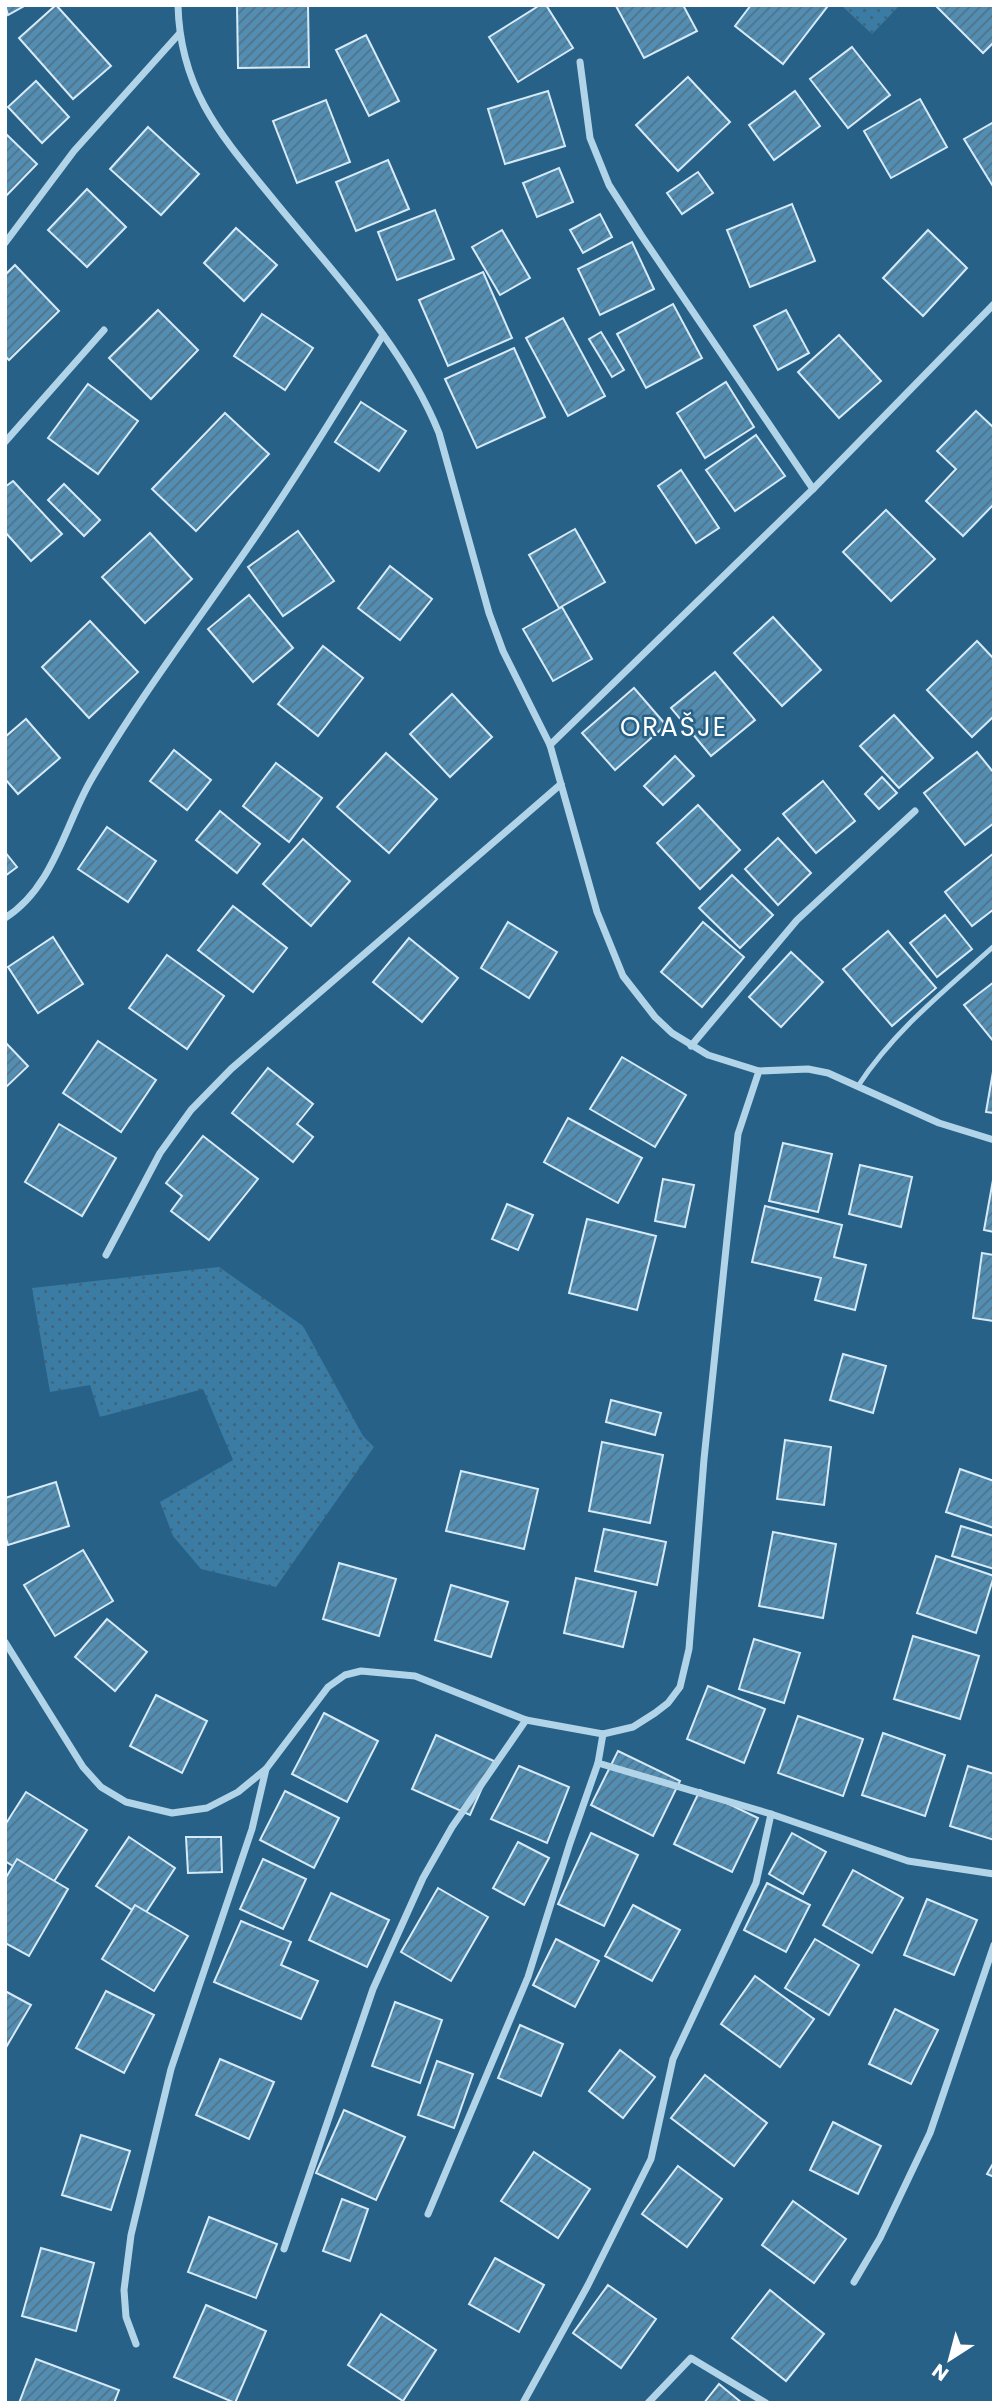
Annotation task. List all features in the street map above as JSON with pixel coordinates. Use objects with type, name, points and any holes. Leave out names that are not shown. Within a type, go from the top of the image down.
[{"type":"street","points":[[178,5],[178,34],[187,68],[200,100],[219,130],[383,335],[411,374],[428,404],[439,433],[489,612],[503,651],[550,744],[597,912],[623,976],[655,1017],[672,1033],[691,1046],[725,1062],[759,1071],[807,1069],[828,1073],[939,1123],[994,1140]]},
{"type":"street","points":[[5,243],[74,151],[178,34]]},
{"type":"street","points":[[580,62],[590,138],[610,185],[813,489]]},
{"type":"street","points":[[550,744],[813,489],[994,304]]},
{"type":"street","points":[[5,442],[104,330]]},
{"type":"street","points":[[5,918],[15,912],[40,884],[91,780],[280,500],[383,335]]},
{"type":"street","points":[[106,1255],[160,1153],[191,1110],[223,1077],[561,784]]},
{"type":"street","points":[[691,1046],[797,919],[915,811]]},
{"type":"street","points":[[5,1642],[83,1767],[101,1787],[126,1802],[172,1813],[207,1808],[239,1792],[266,1769],[328,1687],[345,1675],[360,1671],[415,1676],[526,1720],[603,1734],[633,1727],[668,1703],[680,1687],[689,1649],[704,1460],[738,1134],[759,1071]]},
{"type":"street","points":[[284,2249],[373,1989],[423,1878],[452,1828],[526,1720]]},
{"type":"street","points":[[428,2214],[528,1977],[598,1763],[603,1734]]},
{"type":"street","points":[[598,1763],[771,1814],[908,1861],[994,1874]]},
{"type":"street","points":[[136,2344],[126,2317],[124,2290],[131,2235],[171,2069],[252,1829],[266,1769]]},
{"type":"street","points":[[523,2403],[588,2285],[651,2159],[673,2059],[756,1883],[771,1814]]},
{"type":"street","points":[[854,2282],[880,2238],[930,2133],[994,1945]]},
{"type":"street","points":[[648,2403],[691,2358],[766,2403]]},
{"type":"lane","points":[[858,1086],[876,1058],[910,1021],[994,946]]},
{"type":"shaded area","points":[[841,5],[900,5],[872,34]]},
{"type":"shaded area","points":[[219,1267],[303,1326],[363,1436],[374,1447],[276,1587],[201,1569],[173,1536],[160,1502],[233,1460],[203,1389],[100,1417],[90,1385],[50,1392],[32,1288]]},
{"type":"building","points":[[5,5],[26,5],[8,15]]},
{"type":"building","points":[[56,5],[111,66],[73,99],[19,38]]},
{"type":"building","points":[[237,5],[308,5],[309,67],[238,68]]},
{"type":"building","points":[[540,5],[546,5],[573,48],[518,82],[489,37]]},
{"type":"building","points":[[683,5],[697,31],[644,58],[616,6]]},
{"type":"building","points":[[751,5],[827,7],[783,64],[735,26]]},
{"type":"building","points":[[938,5],[994,5],[994,42],[983,53]]},
{"type":"building","points":[[366,35],[399,101],[369,116],[336,50]]},
{"type":"building","points":[[852,47],[890,95],[848,128],[810,79]]},
{"type":"building","points":[[688,77],[730,122],[678,171],[636,125]]},
{"type":"building","points":[[36,81],[69,117],[42,143],[8,107]]},
{"type":"building","points":[[548,91],[565,146],[505,164],[488,109]]},
{"type":"building","points":[[795,91],[820,126],[774,160],[749,125]]},
{"type":"building","points":[[920,99],[947,147],[891,178],[864,131]]},
{"type":"building","points":[[326,100],[350,162],[297,183],[273,121]]},
{"type":"building","points":[[994,122],[994,188],[964,139]]},
{"type":"building","points":[[148,127],[199,174],[161,215],[110,169]]},
{"type":"building","points":[[5,133],[37,164],[5,197]]},
{"type":"building","points":[[388,160],[409,209],[356,231],[336,182]]},
{"type":"building","points":[[559,168],[573,202],[537,217],[523,183]]},
{"type":"building","points":[[698,172],[713,193],[682,214],[667,193]]},
{"type":"building","points":[[87,189],[126,227],[87,267],[48,230]]},
{"type":"building","points":[[792,204],[815,261],[750,287],[727,230]]},
{"type":"building","points":[[435,210],[454,259],[397,280],[378,232]]},
{"type":"building","points":[[600,214],[612,237],[583,253],[570,230]]},
{"type":"building","points":[[236,228],[277,265],[244,301],[204,263]]},
{"type":"building","points":[[502,230],[530,278],[500,295],[472,247]]},
{"type":"building","points":[[928,230],[967,268],[923,316],[883,278]]},
{"type":"building","points":[[632,242],[654,289],[600,315],[578,269]]},
{"type":"building","points":[[15,265],[59,311],[9,360],[5,356],[5,275]]},
{"type":"building","points":[[483,272],[512,338],[448,366],[419,300]]},
{"type":"building","points":[[673,304],[702,358],[646,388],[617,334]]},
{"type":"building","points":[[158,310],[198,350],[151,399],[109,358]]},
{"type":"building","points":[[786,310],[809,353],[778,370],[754,326]]},
{"type":"building","points":[[262,314],[313,348],[285,390],[234,356]]},
{"type":"building","points":[[563,318],[605,396],[568,416],[526,338]]},
{"type":"building","points":[[601,332],[624,370],[612,377],[589,339]]},
{"type":"building","points":[[839,335],[881,381],[839,418],[798,372]]},
{"type":"building","points":[[514,348],[545,417],[477,448],[445,379]]},
{"type":"building","points":[[726,382],[754,427],[705,458],[677,413]]},
{"type":"building","points":[[88,384],[138,421],[98,474],[48,438]]},
{"type":"building","points":[[361,402],[406,431],[379,471],[335,442]]},
{"type":"building","points":[[976,411],[994,428],[994,504],[963,536],[926,501],[956,469],[937,451]]},
{"type":"building","points":[[225,413],[269,454],[196,531],[152,489]]},
{"type":"building","points":[[756,435],[785,476],[735,511],[706,470]]},
{"type":"building","points":[[681,470],[719,528],[696,543],[658,486]]},
{"type":"building","points":[[13,481],[62,534],[31,561],[5,532],[5,487]]},
{"type":"building","points":[[64,484],[100,520],[84,536],[48,500]]},
{"type":"building","points":[[886,510],[935,559],[891,601],[843,552]]},
{"type":"building","points":[[575,529],[605,582],[559,608],[529,555]]},
{"type":"building","points":[[298,531],[334,581],[283,616],[248,567]]},
{"type":"building","points":[[150,533],[192,579],[145,623],[102,577]]},
{"type":"building","points":[[390,566],[432,599],[400,640],[358,608]]},
{"type":"building","points":[[249,595],[293,648],[253,682],[208,629]]},
{"type":"building","points":[[562,607],[592,659],[553,681],[523,629]]},
{"type":"building","points":[[773,617],[821,670],[782,706],[734,653]]},
{"type":"building","points":[[90,621],[138,672],[89,718],[42,667]]},
{"type":"building","points":[[977,641],[994,659],[994,716],[972,737],[927,690]]},
{"type":"building","points":[[323,646],[363,678],[318,736],[278,704]]},
{"type":"building","points":[[715,672],[755,720],[711,756],[671,708]]},
{"type":"building","points":[[634,688],[666,725],[615,770],[582,733]]},
{"type":"building","points":[[452,694],[492,737],[450,777],[410,734]]},
{"type":"building","points":[[894,715],[933,758],[899,788],[860,746]]},
{"type":"building","points":[[26,719],[60,758],[18,794],[5,779],[5,737]]},
{"type":"building","points":[[174,750],[211,780],[187,810],[150,781]]},
{"type":"building","points":[[977,752],[994,773],[994,823],[965,845],[924,793]]},
{"type":"building","points":[[386,753],[437,799],[389,853],[337,807]]},
{"type":"building","points":[[675,756],[694,776],[663,805],[644,786]]},
{"type":"building","points":[[276,763],[322,798],[289,842],[243,806]]},
{"type":"building","points":[[882,777],[897,793],[879,809],[865,794]]},
{"type":"building","points":[[823,781],[855,821],[816,853],[783,814]]},
{"type":"building","points":[[698,805],[740,850],[700,889],[657,843]]},
{"type":"building","points":[[220,811],[260,844],[237,873],[196,840]]},
{"type":"building","points":[[107,827],[156,861],[128,902],[78,869]]},
{"type":"building","points":[[778,838],[811,873],[778,905],[745,869]]},
{"type":"building","points":[[303,839],[350,881],[311,926],[263,884]]},
{"type":"building","points":[[5,852],[17,867],[5,876]]},
{"type":"building","points":[[994,853],[994,909],[972,926],[945,892]]},
{"type":"building","points":[[732,875],[773,915],[740,948],[699,908]]},
{"type":"building","points":[[233,906],[287,948],[253,992],[198,950]]},
{"type":"building","points":[[945,915],[972,949],[937,977],[910,943]]},
{"type":"building","points":[[508,922],[557,952],[529,998],[481,968]]},
{"type":"building","points":[[703,922],[744,957],[702,1007],[661,972]]},
{"type":"building","points":[[888,931],[936,988],[892,1026],[843,969]]},
{"type":"building","points":[[53,937],[83,984],[38,1013],[8,967]]},
{"type":"building","points":[[409,938],[458,978],[422,1022],[373,982]]},
{"type":"building","points":[[791,952],[823,982],[781,1027],[749,997]]},
{"type":"building","points":[[167,955],[224,996],[187,1049],[129,1008]]},
{"type":"building","points":[[994,982],[994,1042],[964,1005]]},
{"type":"building","points":[[98,1041],[156,1080],[121,1132],[63,1093]]},
{"type":"building","points":[[5,1042],[28,1066],[5,1088]]},
{"type":"building","points":[[622,1057],[686,1095],[655,1147],[590,1109]]},
{"type":"building","points":[[994,1066],[994,1113],[986,1112]]},
{"type":"building","points":[[268,1068],[313,1104],[297,1124],[313,1137],[293,1162],[232,1113]]},
{"type":"building","points":[[568,1118],[642,1158],[618,1203],[544,1162]]},
{"type":"building","points":[[59,1124],[116,1158],[82,1216],[25,1182]]},
{"type":"building","points":[[203,1136],[258,1179],[209,1240],[171,1211],[182,1196],[166,1183]]},
{"type":"building","points":[[783,1143],[832,1154],[818,1212],[769,1201]]},
{"type":"building","points":[[860,1165],[912,1177],[901,1227],[849,1214]]},
{"type":"building","points":[[663,1179],[694,1185],[685,1227],[655,1221]]},
{"type":"building","points":[[994,1180],[994,1232],[984,1230]]},
{"type":"building","points":[[507,1204],[533,1215],[518,1250],[492,1239]]},
{"type":"building","points":[[765,1206],[842,1225],[834,1257],[866,1265],[855,1310],[815,1300],[821,1278],[752,1262]]},
{"type":"building","points":[[587,1219],[656,1236],[637,1310],[569,1293]]},
{"type":"building","points":[[982,1253],[994,1255],[994,1321],[973,1318]]},
{"type":"building","points":[[843,1354],[886,1366],[873,1413],[830,1400]]},
{"type":"building","points":[[611,1400],[661,1413],[655,1435],[606,1422]]},
{"type":"building","points":[[785,1440],[831,1447],[824,1505],[777,1499]]},
{"type":"building","points":[[602,1442],[663,1455],[650,1523],[589,1511]]},
{"type":"building","points":[[960,1469],[994,1481],[994,1528],[946,1512]]},
{"type":"building","points":[[461,1471],[538,1489],[524,1549],[446,1531]]},
{"type":"building","points":[[56,1482],[69,1526],[8,1545],[5,1536],[5,1498]]},
{"type":"building","points":[[961,1526],[994,1536],[994,1569],[952,1556]]},
{"type":"building","points":[[604,1529],[666,1542],[657,1585],[595,1571]]},
{"type":"building","points":[[773,1532],[836,1544],[823,1618],[759,1606]]},
{"type":"building","points":[[83,1550],[113,1601],[55,1636],[24,1585]]},
{"type":"building","points":[[936,1556],[994,1576],[976,1633],[917,1613]]},
{"type":"building","points":[[339,1563],[396,1579],[379,1636],[323,1619]]},
{"type":"building","points":[[576,1578],[636,1592],[623,1647],[564,1633]]},
{"type":"building","points":[[451,1585],[508,1602],[491,1657],[435,1640]]},
{"type":"building","points":[[107,1619],[147,1652],[115,1691],[75,1657]]},
{"type":"building","points":[[913,1636],[979,1656],[960,1719],[894,1699]]},
{"type":"building","points":[[754,1639],[800,1653],[784,1703],[739,1689]]},
{"type":"building","points":[[708,1686],[765,1709],[744,1763],[687,1739]]},
{"type":"building","points":[[156,1695],[207,1721],[182,1773],[130,1746]]},
{"type":"building","points":[[324,1713],[378,1741],[347,1802],[292,1774]]},
{"type":"building","points":[[798,1716],[863,1739],[843,1796],[778,1773]]},
{"type":"building","points":[[883,1733],[945,1755],[925,1816],[862,1795]]},
{"type":"building","points":[[436,1735],[494,1761],[470,1815],[412,1789]]},
{"type":"building","points":[[618,1751],[680,1781],[653,1836],[591,1805]]},
{"type":"building","points":[[519,1766],[569,1787],[547,1843],[491,1819]]},
{"type":"building","points":[[968,1766],[994,1774],[994,1840],[950,1826]]},
{"type":"building","points":[[700,1790],[758,1818],[732,1872],[674,1844]]},
{"type":"building","points":[[285,1791],[339,1818],[314,1868],[260,1840]]},
{"type":"building","points":[[26,1792],[87,1830],[49,1889],[5,1861],[5,1825]]},
{"type":"building","points":[[591,1833],[638,1855],[604,1926],[558,1904]]},
{"type":"building","points":[[792,1833],[826,1852],[803,1894],[769,1874]]},
{"type":"building","points":[[129,1837],[175,1868],[143,1917],[96,1886]]},
{"type":"building","points":[[186,1837],[221,1837],[222,1872],[188,1873]]},
{"type":"building","points":[[518,1842],[549,1858],[524,1905],[493,1888]]},
{"type":"building","points":[[17,1859],[68,1889],[29,1956],[5,1943],[5,1879]]},
{"type":"building","points":[[263,1859],[306,1879],[283,1929],[240,1909]]},
{"type":"building","points":[[853,1870],[903,1898],[872,1953],[823,1925]]},
{"type":"building","points":[[767,1883],[810,1905],[786,1952],[744,1930]]},
{"type":"building","points":[[438,1888],[488,1917],[451,1981],[401,1952]]},
{"type":"building","points":[[331,1893],[389,1920],[367,1967],[309,1940]]},
{"type":"building","points":[[927,1899],[977,1920],[954,1975],[904,1955]]},
{"type":"building","points":[[135,1905],[188,1936],[154,1991],[102,1959]]},
{"type":"building","points":[[633,1905],[680,1930],[652,1981],[605,1956]]},
{"type":"building","points":[[241,1921],[291,1942],[281,1965],[318,1981],[301,2019],[214,1982]]},
{"type":"building","points":[[556,1939],[599,1961],[575,2007],[533,1985]]},
{"type":"building","points":[[815,1939],[859,1965],[829,2015],[785,1988]]},
{"type":"building","points":[[755,1976],[814,2019],[780,2067],[721,2024]]},
{"type":"building","points":[[5,1991],[31,2005],[5,2049]]},
{"type":"building","points":[[106,1991],[154,2015],[124,2073],[76,2048]]},
{"type":"building","points":[[395,2002],[442,2020],[420,2083],[372,2066]]},
{"type":"building","points":[[895,2009],[938,2030],[911,2084],[869,2064]]},
{"type":"building","points":[[520,2025],[563,2044],[541,2096],[498,2078]]},
{"type":"building","points":[[620,2050],[655,2077],[623,2118],[589,2091]]},
{"type":"building","points":[[220,2059],[274,2082],[249,2139],[196,2115]]},
{"type":"building","points":[[437,2061],[473,2074],[454,2128],[418,2115]]},
{"type":"building","points":[[705,2075],[767,2123],[734,2166],[671,2118]]},
{"type":"building","points":[[344,2110],[405,2137],[376,2200],[316,2173]]},
{"type":"building","points":[[833,2122],[881,2146],[858,2194],[810,2170]]},
{"type":"building","points":[[81,2135],[130,2151],[111,2210],[62,2195]]},
{"type":"building","points":[[534,2152],[590,2189],[558,2238],[501,2201]]},
{"type":"building","points":[[994,2162],[994,2177],[987,2174]]},
{"type":"building","points":[[678,2166],[722,2199],[687,2247],[642,2214]]},
{"type":"building","points":[[342,2199],[368,2209],[350,2261],[323,2251]]},
{"type":"building","points":[[793,2201],[846,2239],[814,2283],[762,2245]]},
{"type":"building","points":[[209,2217],[277,2244],[256,2298],[188,2272]]},
{"type":"building","points":[[41,2248],[94,2263],[76,2331],[22,2316]]},
{"type":"building","points":[[495,2258],[544,2285],[519,2332],[469,2304]]},
{"type":"building","points":[[608,2285],[656,2319],[621,2368],[573,2333]]},
{"type":"building","points":[[770,2290],[824,2334],[786,2381],[732,2338]]},
{"type":"building","points":[[206,2305],[266,2331],[235,2403],[174,2377]]},
{"type":"building","points":[[381,2314],[436,2350],[403,2401],[348,2365]]},
{"type":"building","points":[[36,2359],[119,2390],[114,2403],[19,2403]]},
{"type":"building","points":[[719,2384],[742,2403],[704,2403]]},
{"type":"district","name":"ORAŠJE","points":[[674,727]]}]
